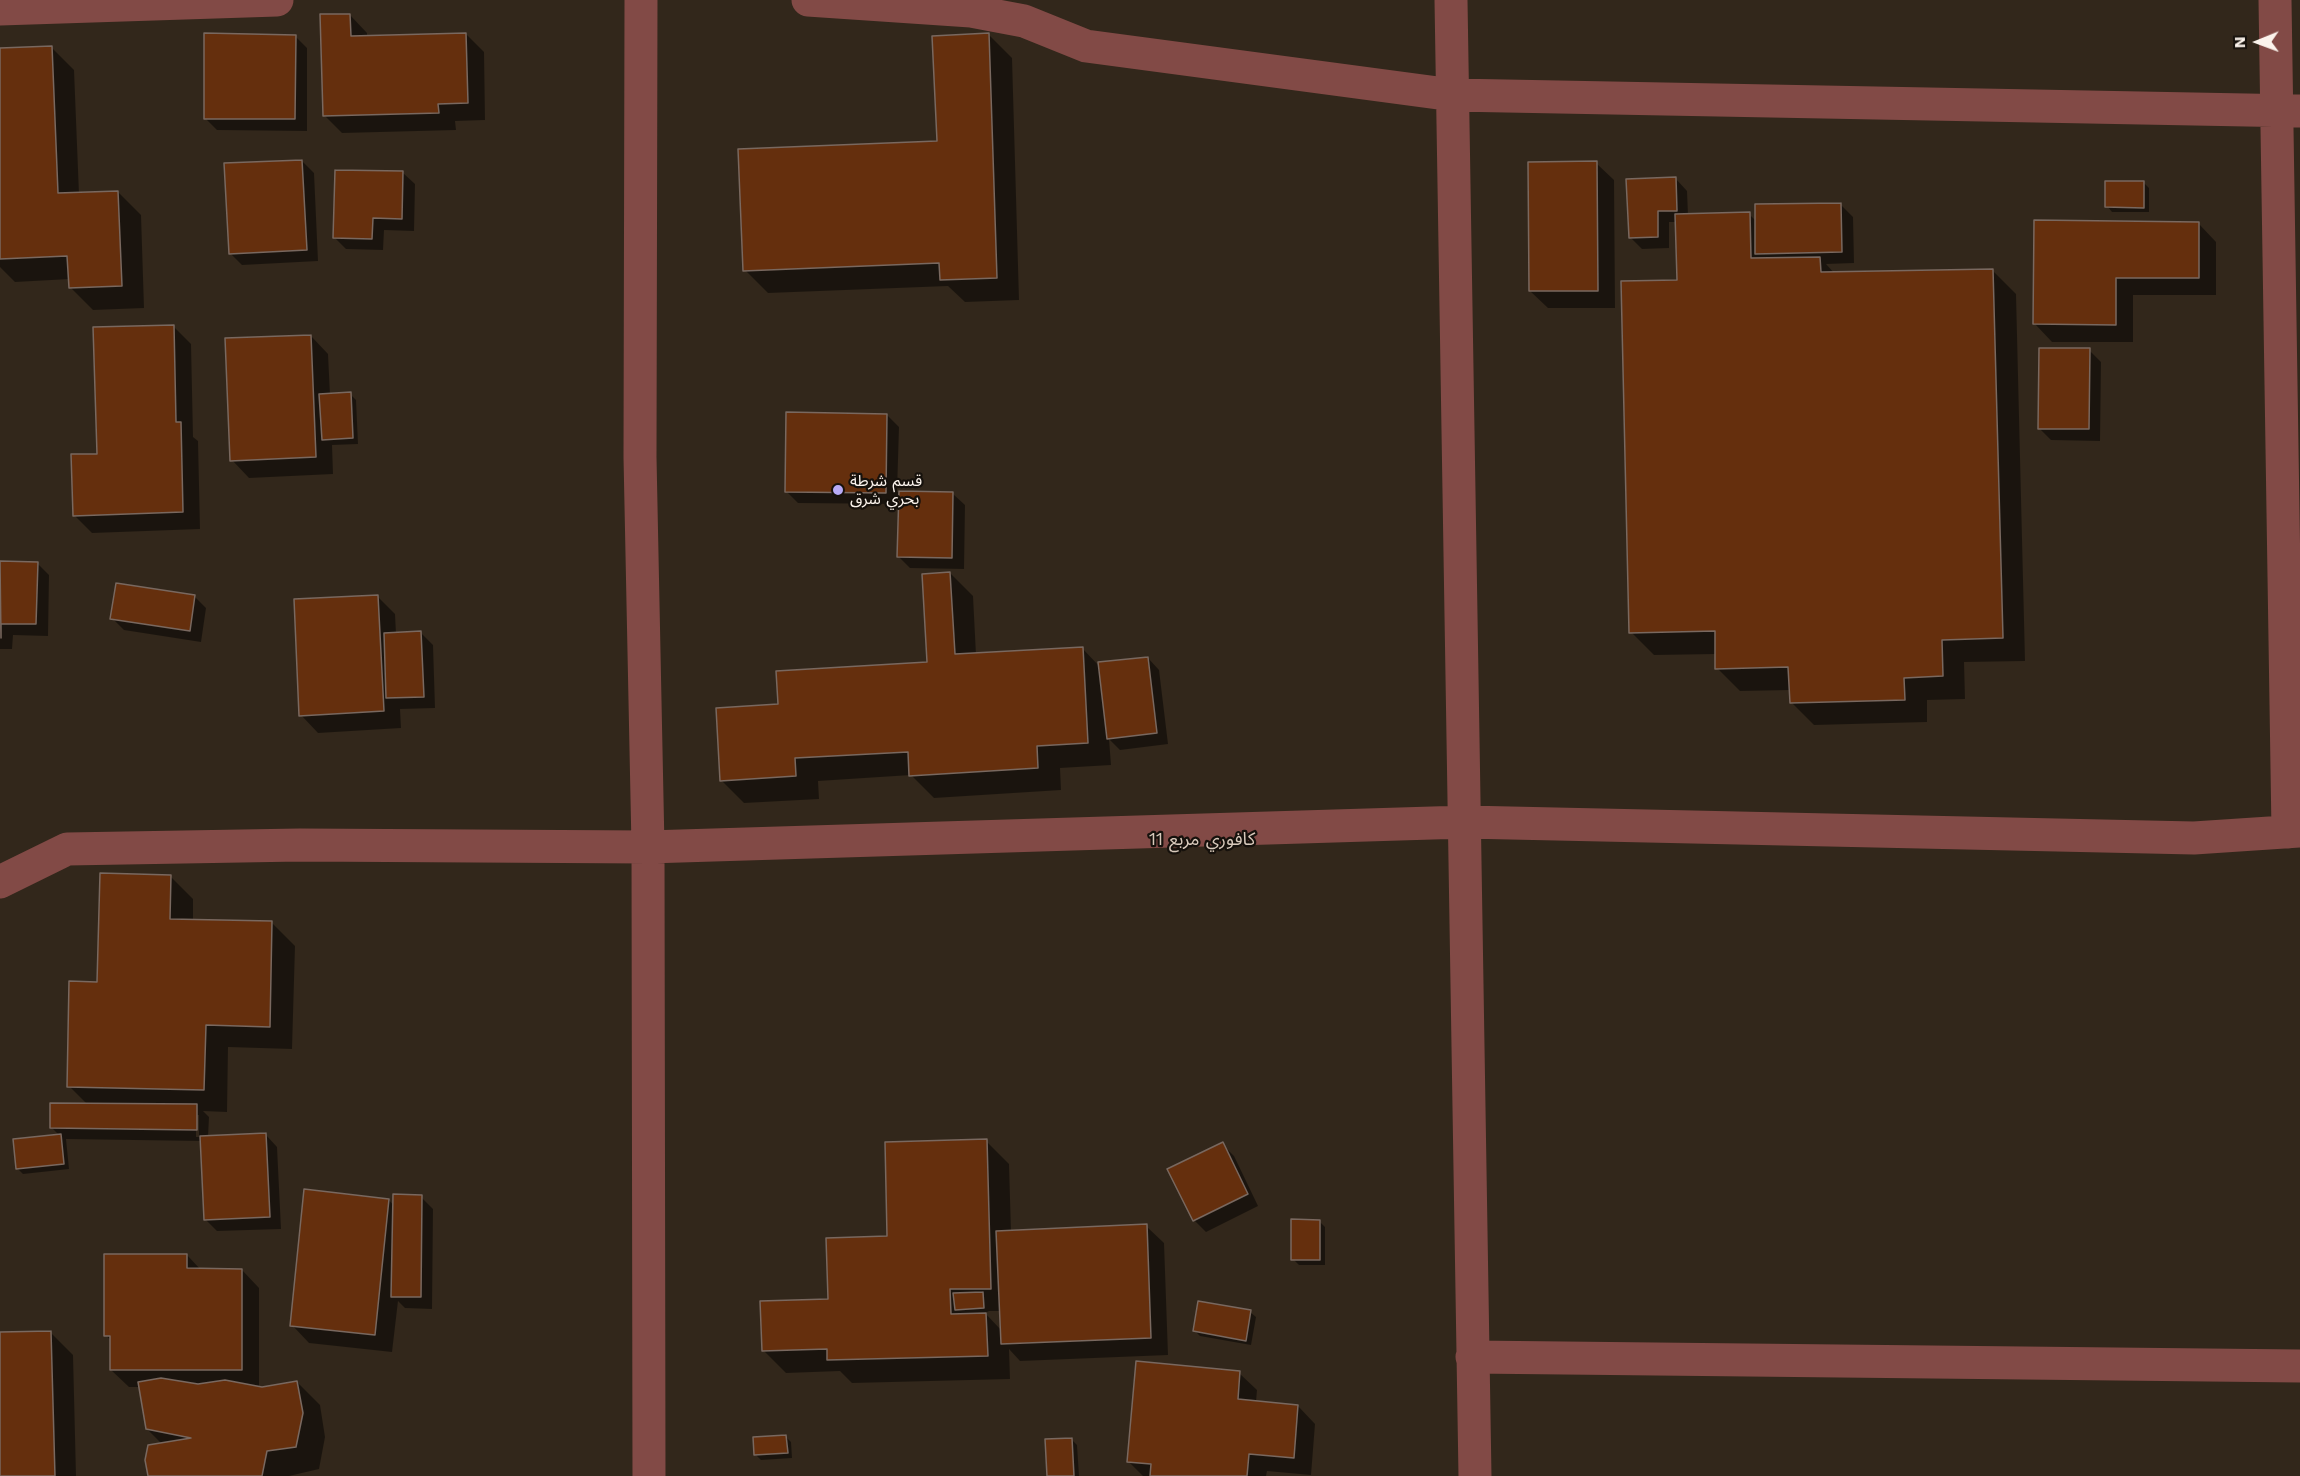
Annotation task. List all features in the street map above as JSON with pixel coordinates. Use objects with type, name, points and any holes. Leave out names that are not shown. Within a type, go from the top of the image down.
[{"type":"street","points":[[0,9],[277,0]]},
{"type":"street","points":[[641,0],[640,457],[648,847],[650,1476]]},
{"type":"street","points":[[808,0],[971,11],[1024,21],[1086,46],[1453,95],[2287,111]]},
{"type":"street","points":[[1451,0],[1475,1476]]},
{"type":"street","points":[[0,882],[67,849],[300,845],[648,847],[1465,822],[2194,838],[2294,831],[2287,111],[2275,0]]},
{"type":"street","points":[[1472,1357],[2300,1366]]},
{"type":"building","points":[[320,14],[350,14],[351,36],[466,33],[468,103],[438,104],[439,113],[323,116]]},
{"type":"building","points":[[204,33],[296,35],[295,119],[204,119]]},
{"type":"building","points":[[989,33],[997,278],[940,280],[939,263],[743,271],[738,149],[937,141],[932,36]]},
{"type":"building","points":[[52,46],[58,193],[118,191],[122,286],[69,288],[67,256],[0,259],[0,48]]},
{"type":"building","points":[[302,160],[307,250],[229,254],[224,163]]},
{"type":"building","points":[[1597,161],[1598,291],[1529,291],[1528,162]]},
{"type":"building","points":[[335,170],[403,171],[402,219],[373,218],[372,239],[333,238]]},
{"type":"building","points":[[1676,177],[1677,211],[1658,211],[1658,237],[1629,238],[1626,179]]},
{"type":"building","points":[[2105,181],[2144,181],[2144,208],[2105,207]]},
{"type":"building","points":[[1841,203],[1842,252],[1755,254],[1755,204]]},
{"type":"building","points":[[1750,212],[1751,258],[1820,257],[1821,272],[1993,269],[2003,638],[1942,640],[1943,676],[1904,678],[1905,700],[1790,703],[1788,667],[1715,669],[1715,631],[1629,633],[1621,281],[1677,280],[1675,214]]},
{"type":"building","points":[[2034,220],[2199,222],[2199,278],[2116,278],[2116,325],[2033,324]]},
{"type":"building","points":[[174,325],[176,422],[181,422],[183,512],[73,516],[71,454],[97,454],[93,327]]},
{"type":"building","points":[[311,335],[316,457],[230,461],[225,338]]},
{"type":"building","points":[[2039,348],[2090,348],[2089,429],[2038,429]]},
{"type":"building","points":[[351,392],[353,438],[322,440],[319,394]]},
{"type":"building","points":[[786,412],[887,414],[886,493],[785,492]]},
{"type":"building","points":[[899,491],[953,492],[952,558],[897,557]]},
{"type":"building","points":[[0,561],[38,562],[36,624],[1,624],[1,638]]},
{"type":"building","points":[[950,572],[955,654],[1083,647],[1088,743],[1037,746],[1038,768],[909,776],[908,752],[795,758],[796,776],[720,781],[716,708],[778,704],[776,671],[927,662],[922,574]]},
{"type":"building","points":[[116,583],[195,595],[190,631],[110,619]]},
{"type":"building","points":[[378,595],[384,711],[299,716],[294,599]]},
{"type":"building","points":[[421,631],[424,697],[386,698],[384,633]]},
{"type":"building","points":[[1148,657],[1157,733],[1107,739],[1098,662]]},
{"type":"building","points":[[100,873],[171,875],[170,919],[272,921],[270,1027],[206,1025],[204,1090],[67,1087],[69,981],[97,982]]},
{"type":"building","points":[[50,1103],[197,1104],[197,1130],[50,1128]]},
{"type":"building","points":[[266,1133],[270,1217],[204,1220],[200,1136]]},
{"type":"building","points":[[61,1134],[64,1164],[16,1169],[13,1139]]},
{"type":"building","points":[[987,1139],[991,1289],[950,1289],[951,1314],[986,1313],[988,1356],[827,1360],[827,1349],[762,1351],[760,1301],[828,1299],[826,1238],[887,1236],[885,1142]]},
{"type":"building","points":[[1223,1142],[1248,1194],[1193,1221],[1167,1169]]},
{"type":"building","points":[[304,1189],[389,1199],[375,1335],[290,1326]]},
{"type":"building","points":[[393,1194],[422,1195],[421,1297],[391,1297]]},
{"type":"building","points":[[1291,1219],[1320,1220],[1320,1260],[1291,1260]]},
{"type":"building","points":[[1147,1224],[1151,1338],[1001,1344],[996,1231]]},
{"type":"building","points":[[104,1254],[187,1254],[187,1268],[242,1269],[242,1370],[110,1370],[110,1336],[104,1336]]},
{"type":"building","points":[[983,1292],[984,1308],[955,1310],[953,1293]]},
{"type":"building","points":[[1198,1301],[1251,1310],[1246,1341],[1193,1331]]},
{"type":"building","points":[[51,1331],[55,1476],[0,1476],[0,1332]]},
{"type":"building","points":[[1136,1361],[1240,1371],[1238,1399],[1298,1405],[1294,1458],[1249,1454],[1247,1476],[1150,1476],[1151,1464],[1127,1462]]},
{"type":"building","points":[[161,1378],[198,1384],[225,1380],[262,1387],[297,1381],[303,1413],[296,1447],[267,1451],[262,1476],[148,1476],[145,1460],[148,1445],[191,1438],[146,1429],[138,1382]]},
{"type":"building","points":[[786,1435],[788,1453],[754,1455],[753,1437]]},
{"type":"building","points":[[1072,1438],[1074,1476],[1047,1476],[1045,1439]]},
{"type":"place","name":"قسم شرطة بحري شرق","points":[[838,490]]},
{"type":"district","name":"كافوري مربع 11","points":[[1202,840]]}]
